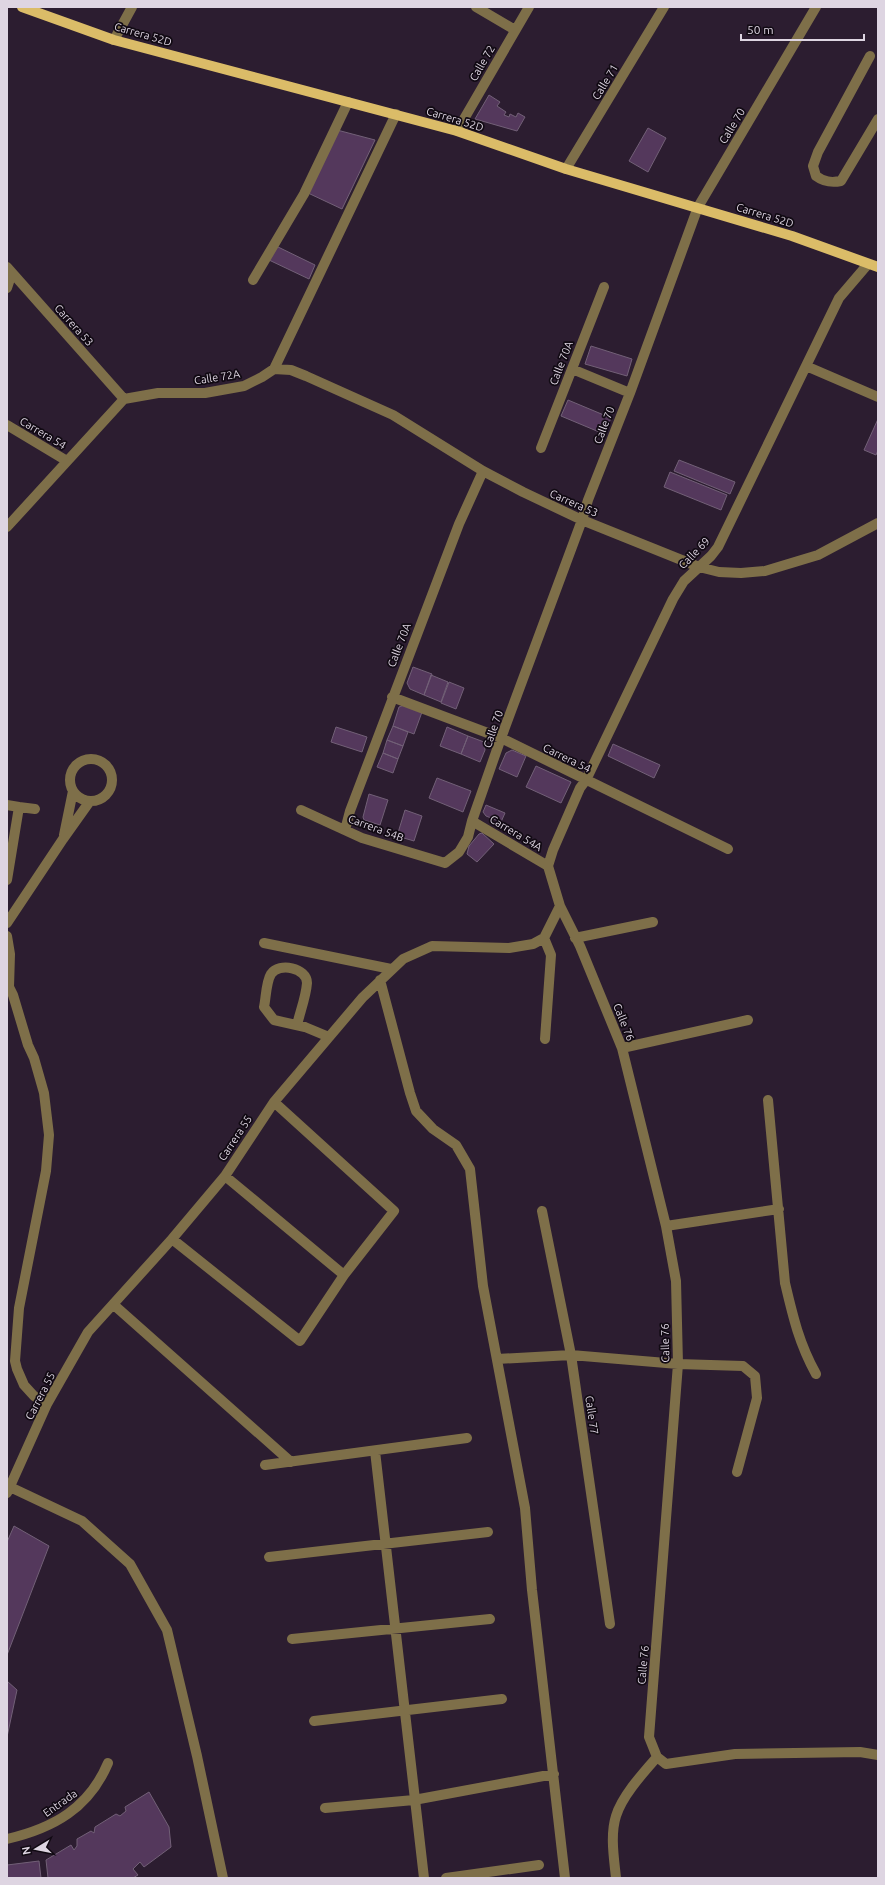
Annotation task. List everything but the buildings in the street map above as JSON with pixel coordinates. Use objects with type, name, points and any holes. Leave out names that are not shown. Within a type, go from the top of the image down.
[{"type":"main road","name":"Carrera 52D","points":[[22,7],[114,40],[457,131],[566,169],[792,236],[873,265]]},
{"type":"street","points":[[114,40],[132,7]]},
{"type":"street","points":[[476,7],[515,30]]},
{"type":"street","name":"Calle 72","points":[[457,131],[529,7]]},
{"type":"street","name":"Calle 71","points":[[566,169],[664,7]]},
{"type":"street","name":"Calle 70","points":[[445,863],[459,852],[468,837],[472,821],[501,738],[582,520],[588,500],[630,393],[698,207],[816,7]]},
{"type":"street","points":[[870,56],[818,152],[813,166],[816,176],[823,181],[833,183],[841,181],[878,119]]},
{"type":"street","points":[[253,280],[304,194],[348,102]]},
{"type":"street","points":[[274,369],[396,114]]},
{"type":"street","name":"Calle 69","points":[[548,866],[552,850],[577,795],[586,780],[672,599],[684,581],[711,556],[725,535],[839,298],[873,265]]},
{"type":"street","points":[[7,288],[10,270]]},
{"type":"street","name":"Carrera 53","points":[[10,270],[124,399]]},
{"type":"street","name":"Calle 70A","points":[[541,448],[604,287]]},
{"type":"street","points":[[806,366],[878,397]]},
{"type":"street","name":"Calle 72A","points":[[124,399],[158,393],[205,393],[244,386],[262,378],[274,369]]},
{"type":"street","name":"Carrera 53","points":[[274,369],[291,370],[393,415],[483,471],[523,492],[582,520],[699,567],[719,572],[742,573],[765,571],[818,555],[878,523]]},
{"type":"street","points":[[572,369],[630,393]]},
{"type":"street","points":[[7,527],[124,399]]},
{"type":"street","name":"Carrera 54","points":[[7,425],[67,462]]},
{"type":"street","name":"Calle 70A","points":[[345,830],[350,810],[392,697],[459,524],[483,471]]},
{"type":"street","name":"Carrera 54","points":[[392,697],[501,738],[728,849]]},
{"type":"street","points":[[85,759],[100,761],[110,771],[112,786],[104,797],[98,801],[90,801],[84,800],[73,791],[70,785],[72,769],[85,759]]},
{"type":"street","points":[[63,839],[73,791]]},
{"type":"street","points":[[7,923],[90,801]]},
{"type":"street","points":[[7,805],[35,809]]},
{"type":"street","points":[[7,880],[19,807]]},
{"type":"street","name":"Carrera 54B","points":[[301,810],[362,838],[445,863]]},
{"type":"street","name":"Carrera 54A","points":[[472,821],[548,866]]},
{"type":"street","name":"Calle 76","points":[[548,866],[560,906],[580,946],[622,1048],[666,1226],[676,1281],[678,1364],[649,1736],[657,1757]]},
{"type":"street","points":[[545,1039],[551,955],[544,938],[560,906]]},
{"type":"street","points":[[575,938],[653,922]]},
{"type":"street","points":[[7,936],[10,954],[8,986],[44,1093],[49,1135],[46,1171],[20,1301],[15,1361],[18,1374],[24,1385],[34,1396],[47,1404]]},
{"type":"street","name":"Carrera 55","points":[[9,1490],[47,1404],[88,1332],[172,1239],[225,1176],[274,1102],[363,997],[403,959],[432,946],[509,948],[533,944],[544,938]]},
{"type":"street","points":[[264,943],[391,969]]},
{"type":"street","points":[[297,1025],[307,982],[304,975],[299,972],[282,967],[276,969],[270,975],[264,1007],[274,1020],[297,1025],[329,1037]]},
{"type":"street","points":[[380,980],[416,1111],[433,1129],[456,1144],[470,1169],[484,1286],[526,1508],[532,1590],[565,1878]]},
{"type":"street","points":[[622,1048],[748,1020]]},
{"type":"street","points":[[768,1100],[785,1282],[791,1311],[804,1351],[816,1374]]},
{"type":"street","points":[[172,1239],[300,1342],[344,1275],[394,1212],[274,1102]]},
{"type":"street","points":[[225,1176],[344,1275]]},
{"type":"street","points":[[666,1226],[779,1209]]},
{"type":"street","name":"Calle 77","points":[[542,1211],[571,1355],[610,1624]]},
{"type":"street","points":[[114,1305],[291,1462]]},
{"type":"street","points":[[497,1359],[571,1355],[678,1364],[743,1366],[755,1376],[757,1398],[737,1472]]},
{"type":"street","points":[[265,1465],[466,1438]]},
{"type":"street","points":[[375,1450],[424,1878]]},
{"type":"street","points":[[9,1490],[82,1521],[130,1564],[167,1630],[197,1756],[223,1878]]},
{"type":"street","points":[[269,1557],[488,1532]]},
{"type":"street","points":[[292,1639],[490,1619]]},
{"type":"street","points":[[314,1721],[502,1700]]},
{"type":"street","points":[[616,1878],[613,1843],[616,1815],[632,1786],[657,1757],[666,1764],[735,1754],[860,1752],[878,1755]]},
{"type":"street","name":"Entrada","points":[[7,1839],[33,1833],[76,1808],[94,1790],[108,1763]]},
{"type":"street","points":[[325,1808],[414,1800],[554,1774]]},
{"type":"street","points":[[446,1878],[538,1865]]}]
